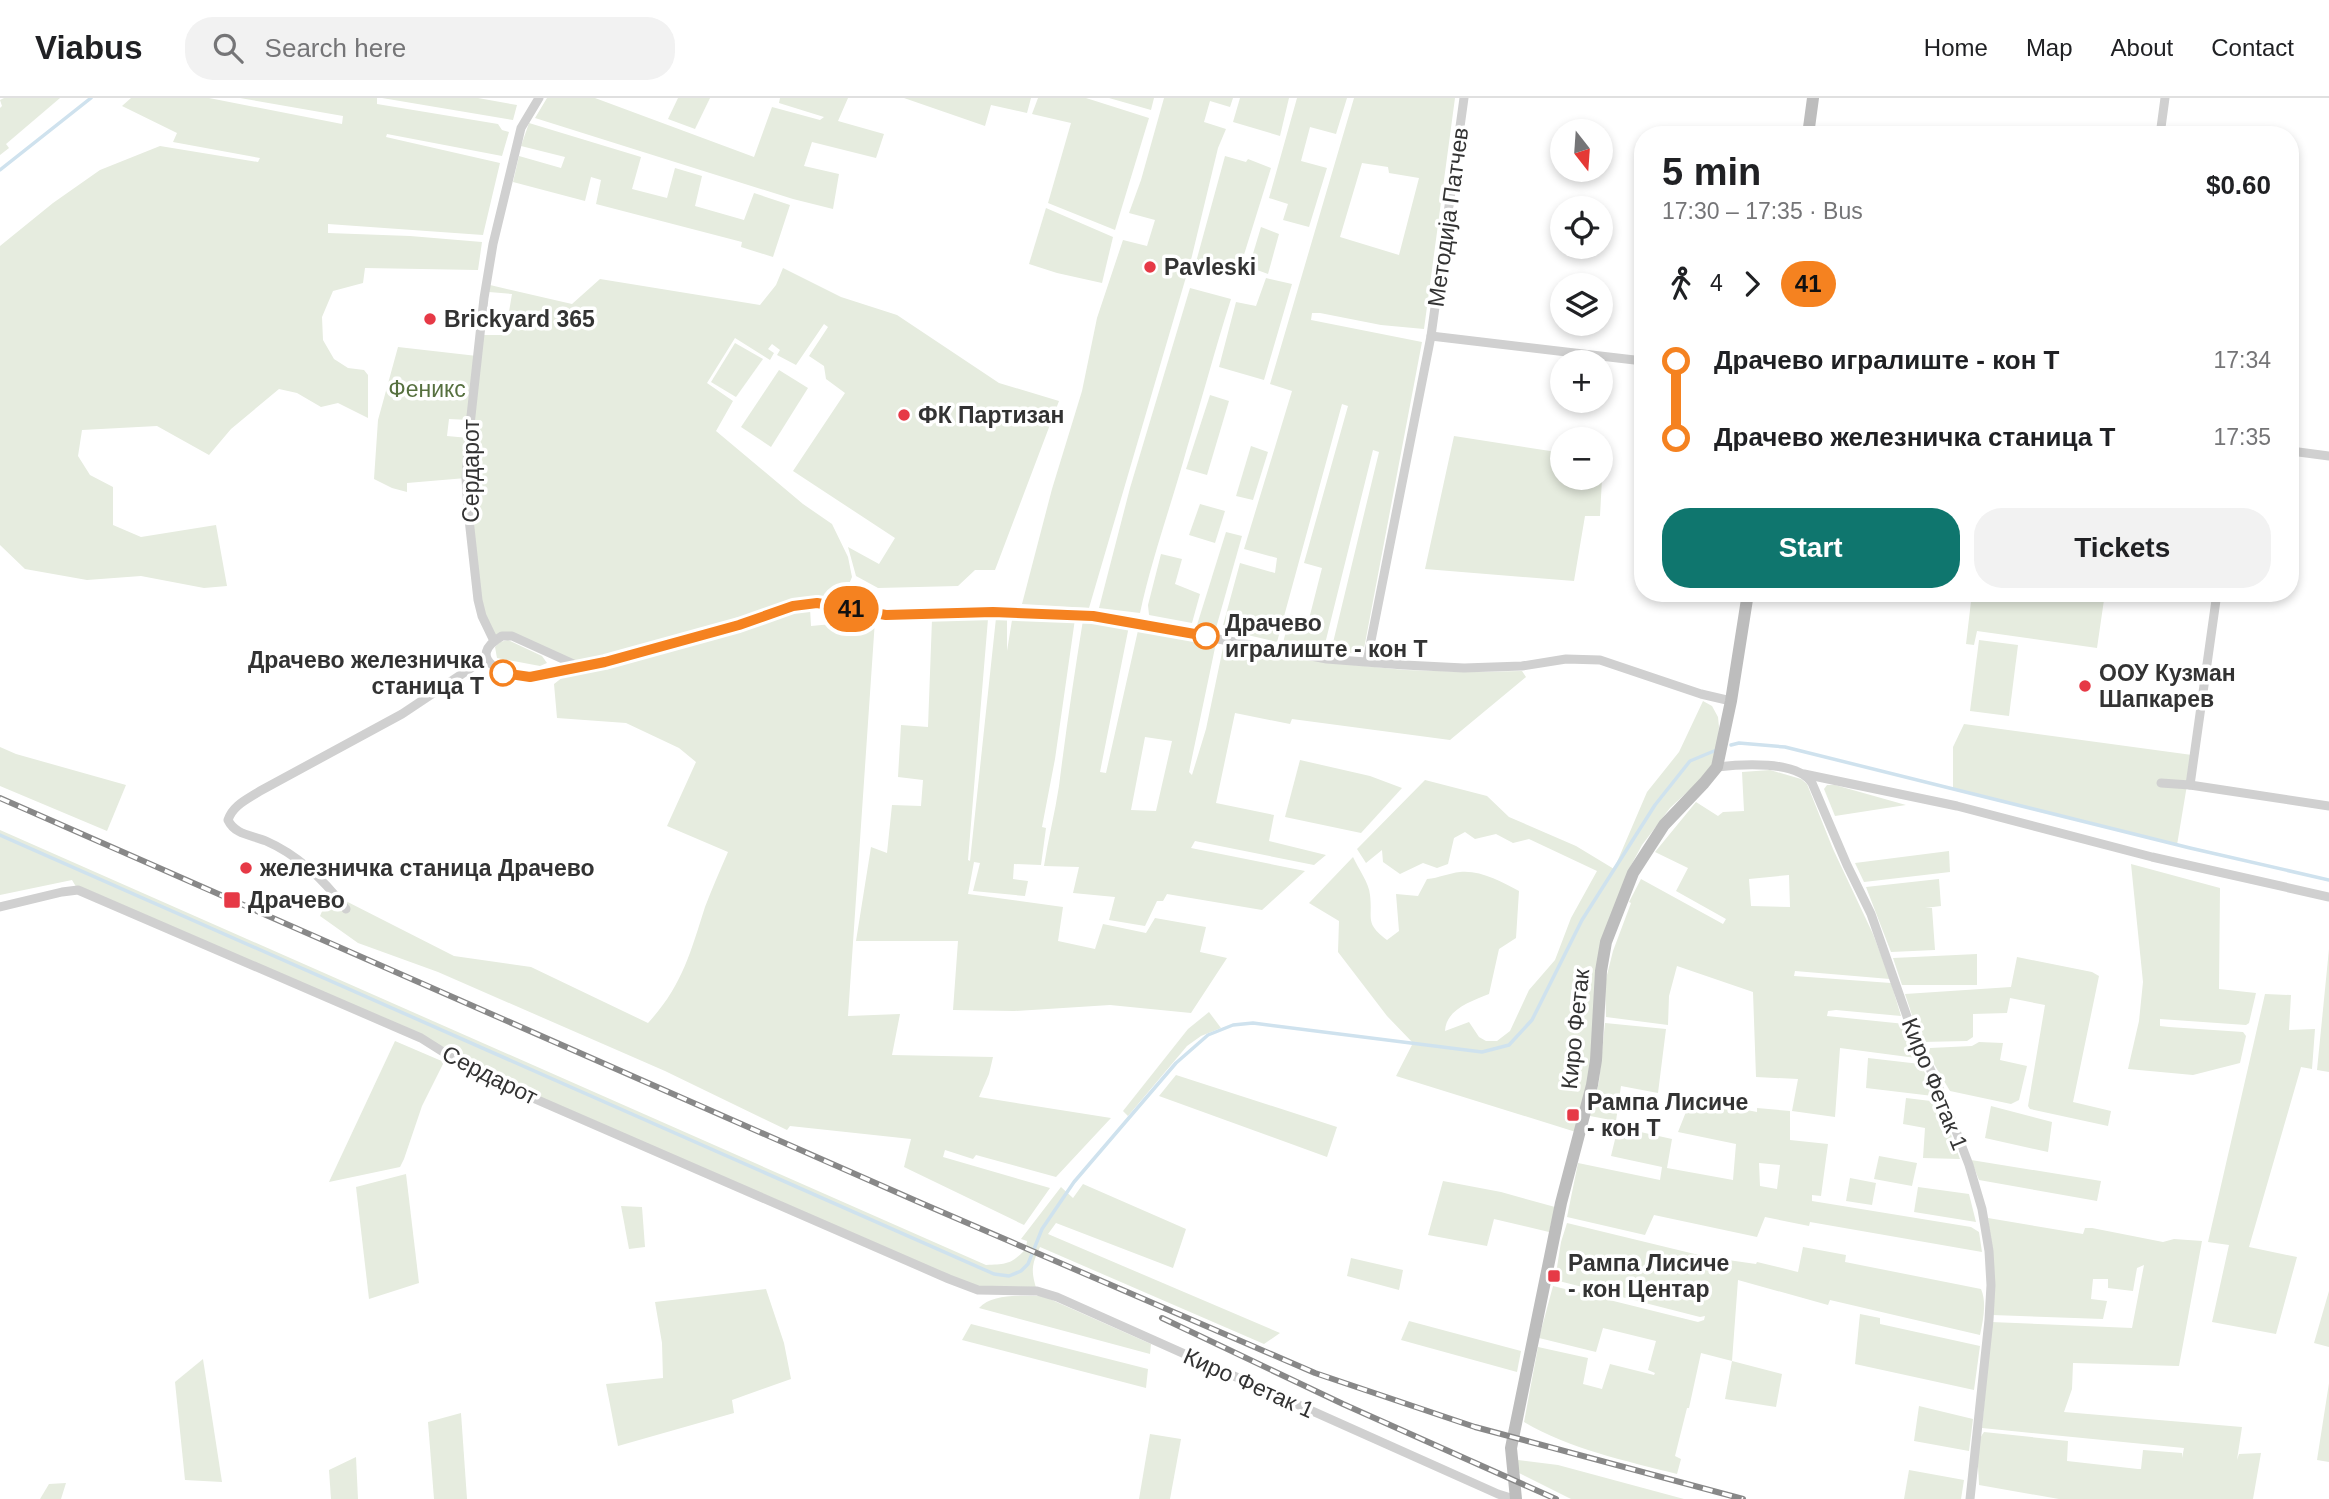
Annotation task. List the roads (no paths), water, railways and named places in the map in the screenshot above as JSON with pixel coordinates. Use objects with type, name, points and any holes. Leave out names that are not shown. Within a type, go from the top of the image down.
[{"type":"main road","points":[[1809,126],[1813,98]]},
{"type":"main road","name":"Киро Фетак","points":[[1515,1499],[1511,1448],[1544,1298],[1561,1203],[1592,1085],[1601,971],[1610,928],[1633,873],[1664,825],[1717,767],[1731,701],[1747,602]]},
{"type":"street","name":"Сердарот","points":[[494,641],[482,617],[478,600],[466,478],[469,434],[484,298],[493,244],[521,128],[539,98]]},
{"type":"street","name":"Методија Патчев","points":[[1367,661],[1431,336],[1464,98]]},
{"type":"street","points":[[2161,126],[2165,98]]},
{"type":"street","points":[[1431,336],[1634,360]]},
{"type":"street","points":[[2299,452],[2329,456]]},
{"type":"street","points":[[2190,785],[2216,602]]},
{"type":"street","points":[[578,666],[512,636],[502,636],[486,650],[490,665],[503,673],[530,677],[605,662],[739,625],[793,606],[817,603],[886,615],[993,612],[1093,616],[1302,655],[1367,661],[1464,668],[1522,666],[1566,659],[1600,660],[1731,701]]},
{"type":"street","points":[[346,909],[333,890],[285,851],[232,827],[228,820],[230,813],[260,791],[402,714],[486,658]]},
{"type":"street","points":[[1717,767],[1755,764],[1958,806],[2152,857],[2329,897]]},
{"type":"street","name":"Киро Фетак 1","points":[[1803,774],[1812,783],[1871,914],[1910,1025],[1943,1097],[1969,1165],[1982,1209],[1991,1285],[1970,1499]]},
{"type":"street","points":[[2161,783],[2329,806]]},
{"type":"street","name":"Сердарот","points":[[0,907],[78,890],[421,1038],[478,1074],[978,1290]]},
{"type":"street","name":"Киро Фетак 1","points":[[978,1290],[1037,1291],[1057,1297],[1498,1494],[1515,1499]]},
{"type":"street","points":[[1498,1494],[1507,1491],[1514,1480]]},
{"type":"waterway","points":[[0,170],[91,98]]},
{"type":"waterway","points":[[1731,745],[1739,743],[1785,747],[2329,880]]},
{"type":"waterway","points":[[0,835],[994,1274],[1009,1276],[1021,1271],[1028,1264],[1042,1229],[1074,1182],[1176,1063],[1208,1035],[1233,1025],[1253,1023],[1482,1052],[1509,1045],[1532,1020],[1582,920],[1655,805],[1690,761],[1714,751]]},
{"type":"railway","points":[[0,798],[1315,1373],[1475,1427],[1743,1499]]},
{"type":"railway","points":[[1162,1318],[1343,1404],[1556,1499]]},
{"type":"place","name":"Pavleski","points":[[1150,267]]},
{"type":"place","name":"Brickyard 365","points":[[430,319]]},
{"type":"place","name":"ФК Партизан","points":[[904,415]]},
{"type":"place","name":"Драчево игралиште - кон T","points":[[1206,636]]},
{"type":"place","name":"Драчево железничка станица Т","points":[[503,673]]},
{"type":"place","name":"ООУ Кузман Шапкарев","points":[[2085,686]]},
{"type":"place","name":"железничка станица Драчево","points":[[246,868]]},
{"type":"place","name":"Драчево","points":[[232,900]]},
{"type":"place","name":"Рампа Лисиче - кон Т","points":[[1573,1115]]},
{"type":"place","name":"Рампа Лисиче - кон Центар","points":[[1554,1276]]},
{"type":"park label","name":"Феникс","points":[[427,389]]}]
